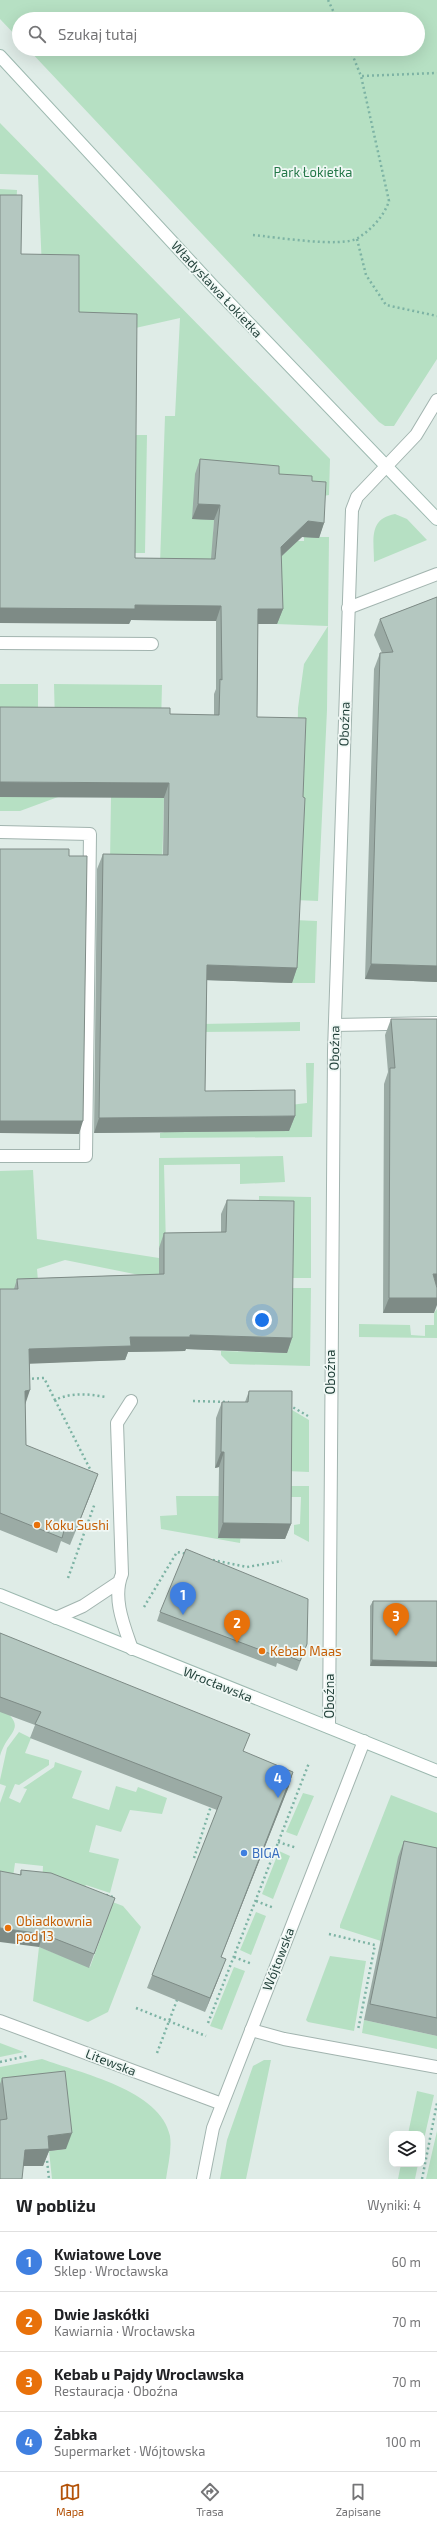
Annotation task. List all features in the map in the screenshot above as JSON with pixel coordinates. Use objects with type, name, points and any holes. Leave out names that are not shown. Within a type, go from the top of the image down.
[{"type":"street","name":"Władysława Łokietka","points":[[0,56],[212,285],[437,519]]},
{"type":"street","name":"Oboźna","points":[[329,1727],[335,1024],[348,608],[354,504],[357,496],[416,435],[437,400]]},
{"type":"street","points":[[348,608],[437,574]]},
{"type":"street","points":[[0,643],[152,644]]},
{"type":"street","points":[[0,832],[90,834],[86,1156],[0,1156]]},
{"type":"street","points":[[335,1024],[437,1023]]},
{"type":"street","points":[[131,1401],[116,1423],[122,1574],[119,1582],[118,1599],[122,1621],[132,1649]]},
{"type":"street","points":[[56,1618],[83,1606],[119,1582]]},
{"type":"street","name":"Wrocławska","points":[[0,1595],[437,1771]]},
{"type":"street","name":"Wójtowska","points":[[203,2179],[210,2138],[222,2104],[364,1742]]},
{"type":"street","name":"Litewska","points":[[0,2021],[222,2104]]},
{"type":"street","points":[[250,2030],[284,2039],[437,2067]]},
{"type":"path","points":[[328,0],[334,12]]},
{"type":"path","points":[[253,235],[332,242],[357,239],[384,214],[390,201],[361,76],[353,56]]},
{"type":"path","points":[[361,76],[437,73]]},
{"type":"path","points":[[357,239],[366,275],[386,305],[437,316]]},
{"type":"path","points":[[24,1379],[44,1378],[94,1476]]},
{"type":"path","points":[[55,1400],[66,1395],[81,1394]]},
{"type":"path","points":[[193,1401],[232,1402]]},
{"type":"path","points":[[285,1403],[315,1420]]},
{"type":"path","points":[[68,1578],[98,1497]]},
{"type":"path","points":[[143,1609],[177,1552],[193,1555]]},
{"type":"path","points":[[200,1557],[247,1568],[282,1561]]},
{"type":"path","points":[[208,2023],[309,1763]]},
{"type":"path","points":[[194,1858],[213,1800]]},
{"type":"path","points":[[278,1842],[299,1849]]},
{"type":"path","points":[[100,1893],[113,1897]]},
{"type":"path","points":[[256,1900],[273,1908]]},
{"type":"path","points":[[329,1934],[375,1945],[357,2036]]},
{"type":"path","points":[[234,1957],[251,1964]]},
{"type":"path","points":[[157,2053],[177,2000]]},
{"type":"path","points":[[136,2008],[206,2036]]},
{"type":"path","points":[[0,2062],[28,2056]]},
{"type":"path","points":[[422,2179],[437,2103]]},
{"type":"path","points":[[43,2161],[46,2160],[49,2179]]},
{"type":"green space","name":"Park Łokietka","points":[[0,0],[437,0],[437,359],[394,426],[385,426],[379,422],[35,56],[425,56],[425,12],[12,12],[12,32],[0,19]]},
{"type":"green space","points":[[0,123],[330,459],[329,495],[192,518],[214,520],[213,534],[273,555],[290,548],[297,541],[304,541],[304,537],[329,537],[328,626],[276,624],[276,622],[160,564],[165,416],[175,416],[180,318],[131,329],[74,327],[42,269],[38,175],[0,174]]},
{"type":"green space","points":[[0,189],[17,190],[16,210],[0,210]]},
{"type":"green space","points":[[130,435],[147,435],[145,553],[130,553]]},
{"type":"green space","points":[[395,514],[407,519],[427,540],[374,562],[374,532],[376,526],[386,517]]},
{"type":"green space","points":[[328,626],[327,710],[318,901],[295,900],[298,708],[304,664]]},
{"type":"green space","points":[[0,684],[38,684],[38,723],[0,722]]},
{"type":"green space","points":[[54,684],[162,685],[161,724],[55,723]]},
{"type":"green space","points":[[0,797],[58,797],[20,811],[0,811]]},
{"type":"green space","points":[[111,797],[164,798],[162,870],[110,862]]},
{"type":"green space","points":[[294,920],[317,921],[315,983],[292,983]]},
{"type":"green space","points":[[300,1022],[300,1031],[201,1032],[201,1024]]},
{"type":"green space","points":[[306,1063],[314,1063],[312,1137],[160,1138],[160,1133],[290,1105],[307,1103]]},
{"type":"green space","points":[[283,1156],[285,1182],[240,1184],[240,1164],[164,1165],[166,1247],[159,1247],[159,1158]]},
{"type":"green space","points":[[33,1170],[37,1239],[159,1258],[159,1279],[65,1260],[37,1269],[39,1293],[0,1304],[0,1171]]},
{"type":"green space","points":[[259,1196],[311,1197],[311,1278],[288,1278],[259,1215]]},
{"type":"green space","points":[[288,1288],[311,1288],[310,1366],[230,1364],[221,1355],[221,1351],[287,1353]]},
{"type":"green space","points":[[437,1309],[437,1338],[359,1337],[359,1324],[410,1325],[411,1335],[425,1336],[425,1325],[434,1325],[434,1313]]},
{"type":"green space","points":[[287,1407],[309,1420],[309,1472],[286,1471]]},
{"type":"green space","points":[[286,1486],[309,1486],[309,1542],[294,1534],[294,1525],[300,1524],[301,1497],[286,1497]]},
{"type":"green space","points":[[176,1496],[219,1496],[241,1533],[240,1543],[161,1529],[160,1516],[177,1515]]},
{"type":"green space","points":[[0,1706],[9,1714],[15,1725],[14,1730],[3,1747],[0,1756]]},
{"type":"green space","points":[[19,1732],[31,1738],[25,1753],[49,1760],[49,1765],[19,1785],[15,1784],[9,1798],[20,1803],[27,1789],[23,1788],[54,1767],[55,1762],[82,1771],[72,1798],[109,1810],[116,1786],[136,1792],[138,1787],[167,1798],[162,1814],[130,1810],[121,1832],[96,1825],[89,1852],[119,1859],[110,1893],[86,1885],[78,1899],[42,1885],[43,1866],[15,1863],[13,1877],[0,1876],[0,1803],[6,1786],[0,1784],[0,1780],[7,1748]]},
{"type":"green space","points":[[303,1793],[314,1796],[297,1836],[286,1832]]},
{"type":"green space","points":[[391,1795],[437,1813],[437,1865],[381,1941],[340,1928],[340,1925]]},
{"type":"green space","points":[[279,1851],[290,1856],[273,1899],[262,1894]]},
{"type":"green space","points":[[89,1893],[123,1906],[141,1927],[108,2012],[88,2022],[33,2001],[39,1947],[90,1967],[110,1912]]},
{"type":"green space","points":[[256,1912],[266,1916],[251,1955],[240,1950]]},
{"type":"green space","points":[[330,1956],[366,1961],[354,2031],[308,2022],[306,2020]]},
{"type":"green space","points":[[234,1967],[245,1971],[222,2030],[210,2026]]},
{"type":"green space","points":[[364,2020],[437,2036],[437,2049],[362,2033]]},
{"type":"green space","points":[[0,2043],[24,2052],[0,2057]]},
{"type":"green space","points":[[42,2059],[97,2077],[136,2095],[152,2107],[163,2120],[170,2136],[170,2152],[166,2179],[52,2179],[49,2151],[66,2149],[0,2094],[0,2067]]},
{"type":"green space","points":[[264,2060],[271,2060],[246,2179],[220,2179],[227,2140],[253,2066]]},
{"type":"green space","points":[[417,2091],[434,2095],[425,2135],[425,2131],[409,2131]]},
{"type":"green space","points":[[437,2131],[437,2179],[426,2179]]},
{"type":"green space","points":[[400,2167],[417,2167],[415,2179],[398,2179]]},
{"type":"building","points":[[0,195],[22,195],[21,254],[79,255],[79,312],[137,314],[135,558],[215,559],[220,505],[198,504],[200,459],[279,466],[279,474],[312,476],[312,481],[326,482],[324,523],[308,521],[281,547],[283,609],[258,609],[257,717],[306,718],[303,797],[305,798],[297,968],[207,965],[205,1091],[295,1090],[295,1116],[99,1118],[103,854],[168,855],[169,783],[0,782],[0,707],[170,708],[170,714],[219,715],[220,679],[222,680],[221,606],[135,605],[135,609],[0,608]]},
{"type":"building","points":[[437,597],[437,966],[371,964],[380,653],[393,652],[380,619]]},
{"type":"building","points":[[0,849],[69,849],[69,856],[87,856],[83,1121],[0,1121]]},
{"type":"building","points":[[391,1019],[437,1019],[437,1274],[433,1274],[437,1288],[437,1298],[389,1298],[390,1068],[395,1068]]},
{"type":"building","points":[[227,1200],[294,1201],[292,1338],[190,1335],[190,1337],[130,1337],[131,1346],[29,1349],[30,1390],[25,1391],[26,1445],[98,1474],[76,1530],[65,1527],[62,1538],[0,1513],[0,1289],[18,1289],[17,1279],[164,1274],[164,1233],[226,1232]]},
{"type":"building","points":[[249,1391],[292,1391],[291,1524],[223,1523],[224,1452],[221,1452],[222,1402],[248,1402]]},
{"type":"building","points":[[186,1549],[308,1599],[307,1644],[300,1661],[281,1653],[279,1657],[160,1612]]},
{"type":"building","points":[[373,1601],[437,1601],[437,1662],[372,1660]]},
{"type":"building","points":[[0,1633],[250,1734],[243,1751],[293,1772],[221,1957],[226,1959],[210,1998],[152,1975],[222,1797],[35,1724],[41,1712],[0,1697]]},
{"type":"building","points":[[404,1841],[437,1848],[437,2018],[370,2004]]},
{"type":"building","points":[[21,1870],[51,1873],[115,1898],[94,1954],[43,1934],[0,1928],[0,1871],[21,1875]]},
{"type":"building","points":[[65,2071],[72,2133],[48,2136],[49,2149],[25,2150],[22,2179],[0,2179],[0,2120],[7,2119],[2,2078]]},
{"type":"place","name":"Koku Sushi","points":[[37,1525]]},
{"type":"place","name":"Kwiatowe Love","points":[[183,1615]]},
{"type":"place","name":"Kebab u Pajdy Wroclawska","points":[[396,1636]]},
{"type":"place","name":"Dwie Jaskółki","points":[[237,1643]]},
{"type":"place","name":"Kebab Maas","points":[[262,1651]]},
{"type":"place","name":"Żabka","points":[[278,1798]]},
{"type":"place","name":"BIGA","points":[[244,1853]]},
{"type":"place","name":"Obiadkownia pod 13","points":[[8,1928]]}]
